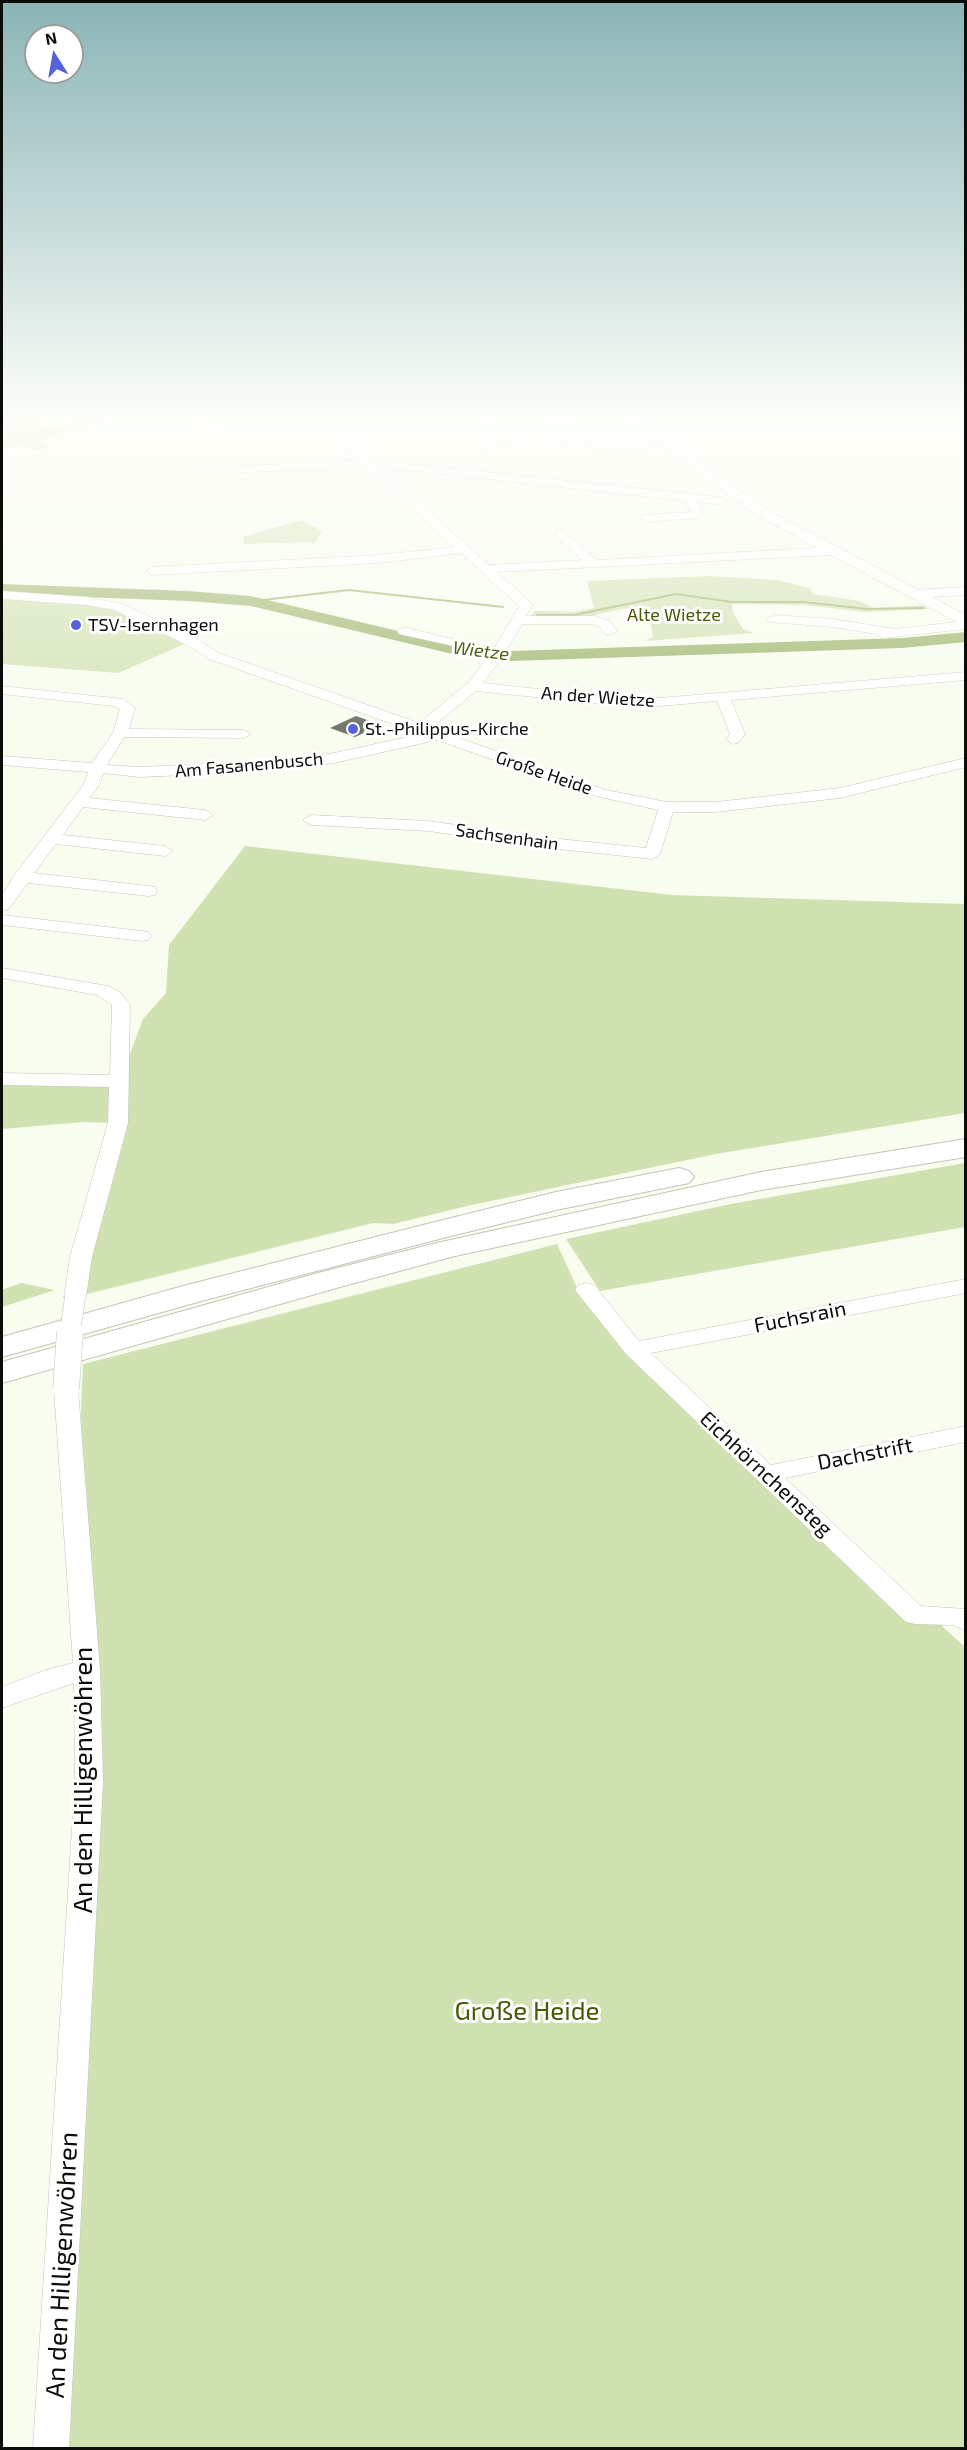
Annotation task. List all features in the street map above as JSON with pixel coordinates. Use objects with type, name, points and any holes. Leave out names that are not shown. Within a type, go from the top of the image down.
[{"type":"highway","points":[[2,1347],[319,1260],[556,1201],[751,1163],[966,1128]]},
{"type":"highway","points":[[2,1372],[328,1280],[452,1248],[761,1181],[966,1148]]},
{"type":"main road","points":[[788,526],[966,623]]},
{"type":"street","points":[[422,728],[473,686],[497,653],[526,604],[441,526]]},
{"type":"street","points":[[560,534],[595,564]]},
{"type":"street","points":[[152,571],[379,560],[466,549]]},
{"type":"street","points":[[489,569],[833,551]]},
{"type":"street","points":[[914,594],[966,591]]},
{"type":"street","name":"Große Heide","points":[[2,596],[87,601],[118,607],[192,642],[214,656],[601,793],[668,807],[743,805],[840,793],[966,762]]},
{"type":"street","points":[[774,619],[833,623],[850,627],[849,633],[853,634],[897,633],[966,623]]},
{"type":"street","points":[[517,620],[594,620],[605,624],[610,631]]},
{"type":"street","points":[[404,631],[497,653]]},
{"type":"street","name":"An der Wietze","points":[[473,686],[616,701],[660,702],[966,676]]},
{"type":"street","points":[[2,690],[118,702],[128,708],[120,733],[97,768],[92,784],[21,877],[2,906]]},
{"type":"street","points":[[723,698],[738,735],[733,740]]},
{"type":"street","points":[[120,733],[244,734]]},
{"type":"street","name":"Am Fasanenbusch","points":[[2,760],[160,772],[272,766],[334,758],[438,735]]},
{"type":"street","name":"Am Fasanenbusch","points":[[78,802],[205,815]]},
{"type":"street","name":"Sachsenhain","points":[[312,820],[429,826],[531,841],[652,854],[668,807]]},
{"type":"street","points":[[50,838],[165,851]]},
{"type":"street","points":[[21,877],[149,891]]},
{"type":"street","points":[[2,920],[142,936]]},
{"type":"street","name":"An den Hilligenwöhren","points":[[2,974],[102,990],[114,996],[121,1004],[118,1123],[81,1257],[67,1352],[66,1389],[87,1670],[89,1780],[51,2448]]},
{"type":"street","points":[[2,1079],[120,1081]]},
{"type":"street","name":"Fuchsrain","points":[[634,1349],[966,1286]]},
{"type":"street","name":"Eichhörnchensteg","points":[[586,1290],[634,1349],[915,1615],[963,1612]]},
{"type":"street","name":"Dachstrift","points":[[765,1474],[966,1434]]},
{"type":"street","points":[[2,1698],[55,1677],[87,1670]]},
{"type":"green space","points":[[280,526],[314,526],[322,531],[316,542],[244,544],[243,537]]},
{"type":"green space","points":[[708,576],[777,580],[809,588],[813,594],[860,601],[873,608],[923,605],[929,609],[865,612],[804,605],[732,604],[733,613],[743,629],[754,633],[645,641],[653,637],[648,607],[623,609],[590,618],[530,617],[535,611],[574,612],[594,608],[587,581]]},
{"type":"green space","name":"TSV-Isernhagen","points":[[2,598],[113,607],[187,643],[118,673],[2,664]]},
{"type":"green space","points":[[245,846],[672,895],[965,904],[965,1113],[716,1154],[467,1206],[393,1224],[373,1223],[75,1297],[118,1123],[83,1122],[2,1129],[2,1079],[120,1081],[143,1019],[166,993],[169,945]]},
{"type":"green space","points":[[965,1163],[965,1227],[600,1291],[566,1239],[731,1204]]},
{"type":"green space","name":"Große Heide","points":[[557,1244],[578,1290],[915,1615],[959,1616],[942,1626],[966,1648],[965,2448],[61,2448],[87,2057],[81,1408],[83,1364]]},
{"type":"green space","points":[[21,1283],[55,1290],[2,1307],[2,1290]]},
{"type":"building","name":"St.-Philippus-Kirche","points":[[356,716],[381,725],[355,737],[330,728]]},
{"type":"waterway","name":"Wietze","points":[[2,589],[189,596],[251,601],[461,651],[511,656],[902,643],[966,637]]},
{"type":"waterway","name":"Alte Wietze","points":[[254,601],[349,590],[503,607]]},
{"type":"waterway","name":"Alte Wietze","points":[[537,615],[574,615],[676,594],[732,602],[804,602],[867,609],[924,608]]},
{"type":"place","name":"TSV-Isernhagen","points":[[76,625]]},
{"type":"place","name":"St.-Philippus-Kirche","points":[[353,729]]}]
